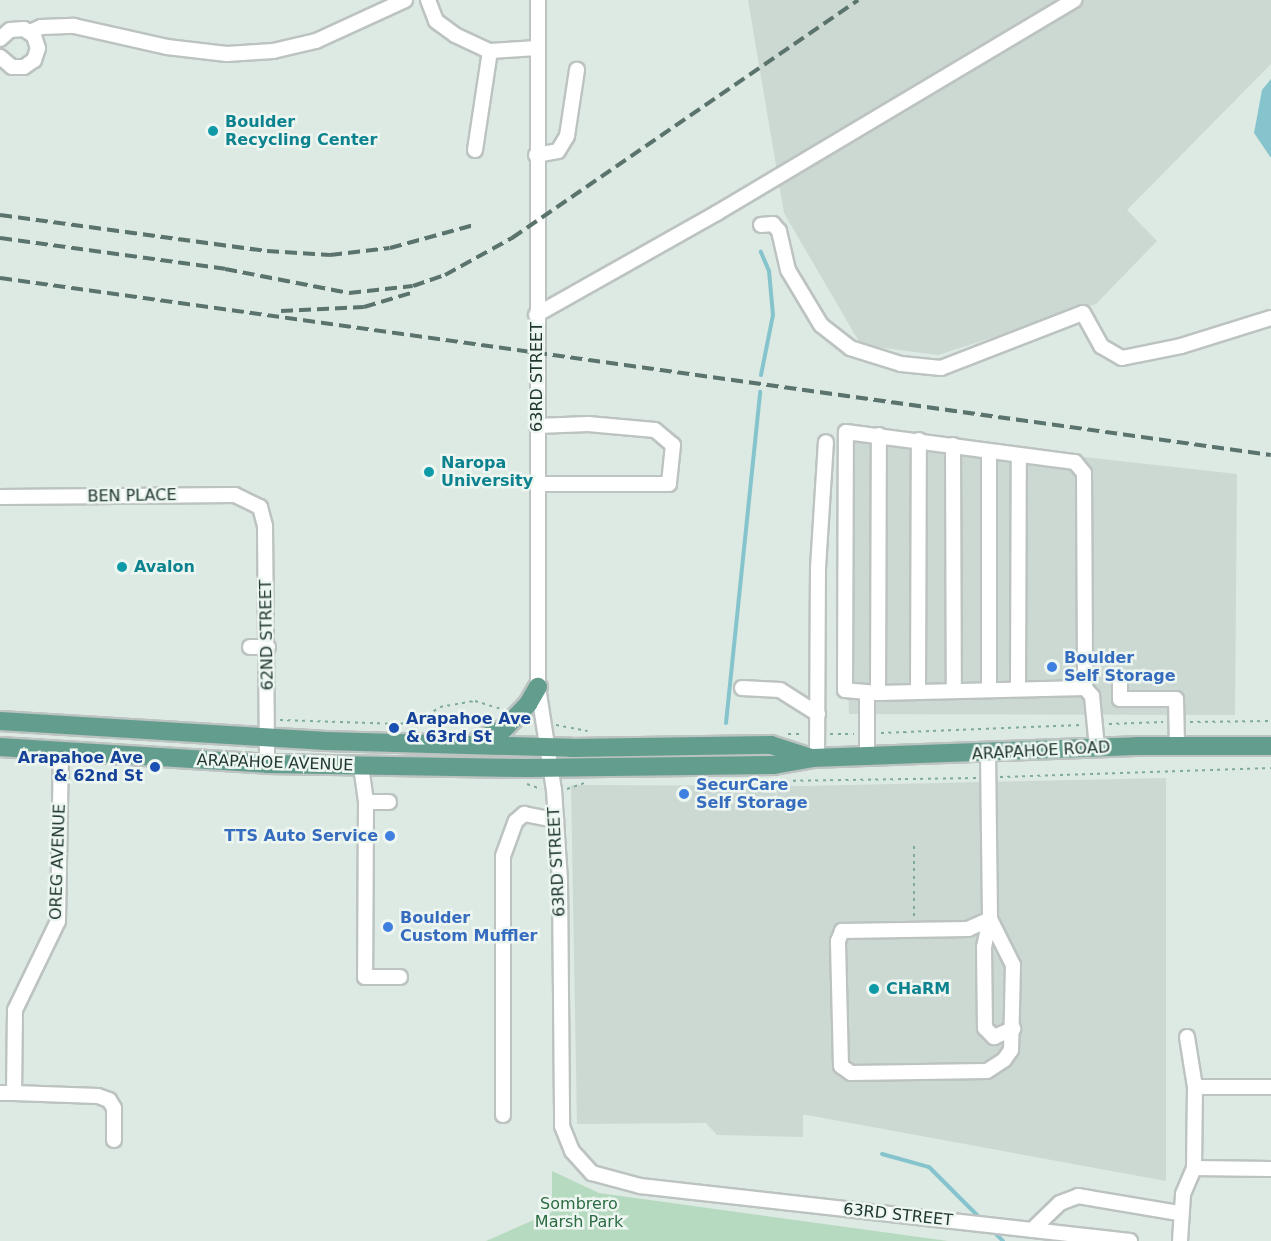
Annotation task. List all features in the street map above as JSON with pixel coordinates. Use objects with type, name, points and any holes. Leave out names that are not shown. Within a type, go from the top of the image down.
[{"type":"main road","points":[[473,742],[499,732],[515,719],[538,687]]},
{"type":"main road","name":"ARAPAHOE AVENUE","points":[[0,722],[267,739],[473,742],[548,746]]},
{"type":"main road","name":"ARAPAHOE ROAD","points":[[548,746],[771,745],[814,758]]},
{"type":"main road","name":"ARAPAHOE ROAD","points":[[551,766],[774,765],[814,758],[1097,748],[1271,746]]},
{"type":"main road","name":"ARAPAHOE AVENUE","points":[[0,747],[267,764],[551,766]]},
{"type":"street","points":[[0,39],[10,30],[30,32],[41,27],[74,26],[167,47],[227,54],[273,51],[316,41],[405,0]]},
{"type":"street","points":[[428,0],[436,21],[455,36],[490,51],[537,48]]},
{"type":"street","name":"63RD STREET","points":[[538,0],[536,155],[538,687],[551,766],[556,820],[562,1126],[581,1164],[611,1181],[1130,1241]]},
{"type":"street","points":[[536,315],[717,213],[1074,0]]},
{"type":"street","points":[[0,57],[12,67],[30,64],[38,48],[30,32]]},
{"type":"street","points":[[475,150],[485,65],[490,51]]},
{"type":"street","points":[[536,155],[558,151],[567,136],[577,70]]},
{"type":"street","points":[[761,225],[773,224],[779,231],[788,270],[821,325],[850,348],[901,364],[941,368],[1083,313],[1101,346],[1122,358],[1181,346],[1271,318]]},
{"type":"street","points":[[537,426],[588,424],[656,430],[673,445],[669,484],[537,484]]},
{"type":"street","points":[[1085,688],[872,693],[845,690],[846,432],[1075,462],[1084,473],[1085,688],[1092,696],[1097,748]]},
{"type":"street","points":[[867,757],[872,693],[879,435]]},
{"type":"street","points":[[918,691],[919,440]]},
{"type":"street","points":[[814,758],[818,734],[818,568],[826,442]]},
{"type":"street","points":[[953,445],[954,690]]},
{"type":"street","points":[[989,451],[989,689]]},
{"type":"street","points":[[1018,689],[1019,455]]},
{"type":"street","name":"BEN PLACE","points":[[0,497],[235,495],[260,507]]},
{"type":"street","name":"62ND STREET","points":[[260,507],[265,526],[268,647],[267,764]]},
{"type":"street","points":[[250,647],[268,647]]},
{"type":"street","points":[[1120,683],[1120,699],[1176,699],[1176,746]]},
{"type":"street","points":[[742,688],[780,690],[818,714]]},
{"type":"street","name":"OREG AVENUE","points":[[15,1093],[15,1010],[26,980],[58,921],[61,751]]},
{"type":"street","points":[[988,753],[990,920],[984,947],[986,1028],[994,1037],[1012,1029]]},
{"type":"street","points":[[361,766],[366,802],[365,977],[400,977]]},
{"type":"street","points":[[366,802],[389,802]]},
{"type":"street","points":[[503,1114],[503,856],[516,821],[524,814],[556,820]]},
{"type":"street","points":[[990,920],[1012,965],[1011,1050],[1004,1060],[987,1071],[851,1073],[841,1066],[838,935],[849,928],[968,928],[990,920]]},
{"type":"street","points":[[1180,1241],[1179,1213],[1194,1168],[1195,1087],[1187,1036]]},
{"type":"street","points":[[1195,1087],[1271,1087]]},
{"type":"street","points":[[0,1093],[98,1096],[110,1100],[114,1108],[114,1140]]},
{"type":"street","points":[[1194,1168],[1271,1169]]},
{"type":"street","points":[[1032,1230],[1060,1203],[1078,1196],[1179,1213]]},
{"type":"path","points":[[267,719],[400,724],[421,719],[440,707],[475,701],[492,705],[515,719]]},
{"type":"path","points":[[784,734],[867,734],[1176,722],[1271,721]]},
{"type":"path","points":[[544,726],[560,724],[596,732]]},
{"type":"path","points":[[914,846],[914,929]]},
{"type":"shaded area","points":[[748,0],[1271,0],[1271,64],[1127,210],[1157,241],[1096,304],[938,355],[861,345],[784,213]]},
{"type":"shaded area","name":"Boulder Self Storage","points":[[839,430],[1237,474],[1235,715],[849,714]]},
{"type":"shaded area","points":[[1166,778],[1166,1181],[807,1115],[803,1115],[803,1137],[717,1135],[706,1123],[577,1124],[571,785],[805,786]]},
{"type":"green space","name":"Sombrero Marsh Park","points":[[552,1171],[599,1193],[948,1241],[486,1241],[552,1212]]},
{"type":"water","points":[[1271,79],[1271,158],[1254,133],[1262,90]]},
{"type":"waterway","points":[[761,252],[769,271],[773,315],[761,375]]},
{"type":"waterway","points":[[726,723],[760,392]]},
{"type":"waterway","points":[[882,1154],[929,1167],[983,1221]]},
{"type":"waterway","points":[[993,1231],[1003,1241]]},
{"type":"railway","points":[[0,238],[225,269],[349,293],[413,286],[445,275],[512,238],[858,0]]},
{"type":"railway","points":[[0,215],[267,251],[330,255],[390,248],[474,225]]},
{"type":"railway","points":[[0,278],[1271,455]]},
{"type":"railway","points":[[281,311],[364,307],[414,292]]},
{"type":"place","name":"Boulder Recycling Center","points":[[213,131]]},
{"type":"place","name":"Naropa University","points":[[429,472]]},
{"type":"place","name":"Avalon","points":[[122,567]]},
{"type":"place","name":"Boulder Self Storage","points":[[1052,667]]},
{"type":"place","name":"Arapahoe Ave & 63rd St","points":[[394,728]]},
{"type":"place","name":"Arapahoe Ave & 62nd St","points":[[155,767]]},
{"type":"place","name":"SecurCare Self Storage","points":[[684,794]]},
{"type":"place","name":"TTS Auto Service","points":[[390,836]]},
{"type":"place","name":"Boulder Custom Muffler","points":[[388,927]]},
{"type":"place","name":"CHaRM","points":[[874,989]]}]
